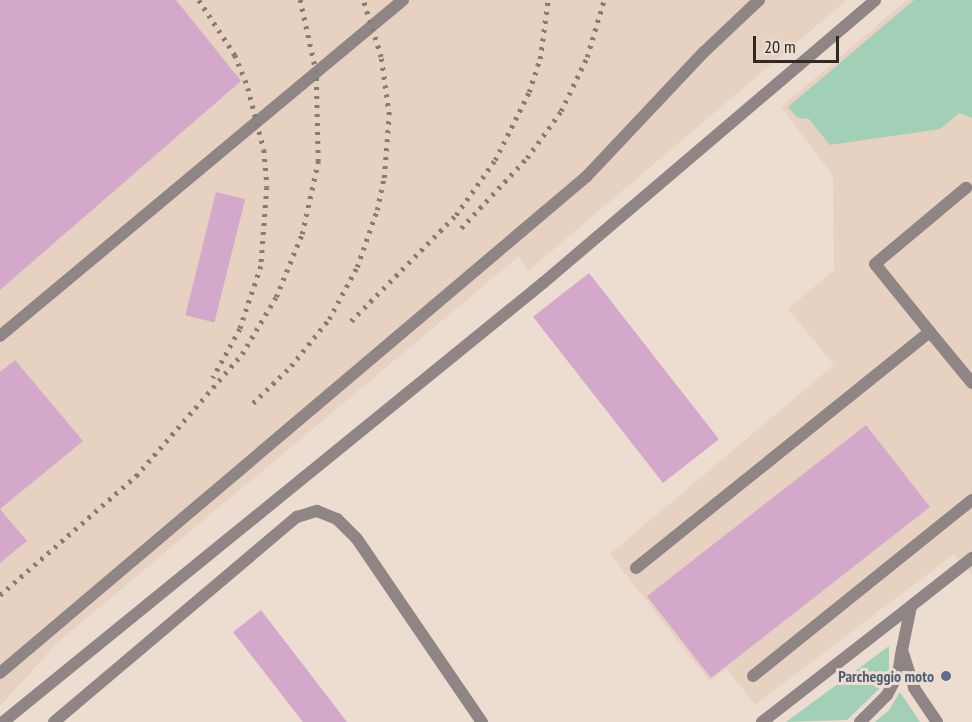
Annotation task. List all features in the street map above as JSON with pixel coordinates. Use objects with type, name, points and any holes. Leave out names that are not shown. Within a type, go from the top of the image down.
[{"type":"street","points":[[0,336],[404,0]]},
{"type":"street","points":[[0,673],[586,177],[704,52],[759,0]]},
{"type":"street","points":[[3,722],[543,283],[875,0]]},
{"type":"street","points":[[966,188],[875,264],[972,383]]},
{"type":"street","points":[[636,568],[930,332]]},
{"type":"street","points":[[753,676],[972,500]]},
{"type":"street","points":[[54,722],[297,517],[317,511],[337,519],[357,539],[482,722]]},
{"type":"street","points":[[762,722],[972,558]]},
{"type":"street","points":[[860,722],[887,695],[898,674],[912,606]]},
{"type":"street","points":[[902,650],[914,688],[937,722]]},
{"type":"shaded area","points":[[0,0],[847,0],[528,271],[519,256],[58,642],[0,706]]},
{"type":"shaded area","points":[[907,0],[972,0],[972,574],[954,554],[755,705],[727,669],[709,681],[610,554],[834,365],[788,309],[834,270],[833,176],[781,107]]},
{"type":"green space","points":[[914,0],[972,0],[972,118],[959,113],[940,129],[830,145],[809,119],[798,118],[788,107]]},
{"type":"green space","points":[[889,646],[889,668],[881,687],[847,720],[786,722]]},
{"type":"green space","points":[[900,692],[920,722],[875,722],[889,710]]},
{"type":"building","points":[[0,0],[176,0],[241,81],[0,290]]},
{"type":"building","points":[[216,192],[245,199],[214,322],[185,315]]},
{"type":"building","points":[[589,273],[719,439],[663,483],[533,317]]},
{"type":"building","points":[[15,360],[83,441],[0,509],[0,372]]},
{"type":"building","points":[[866,425],[930,507],[711,678],[647,596]]},
{"type":"building","points":[[0,509],[27,541],[0,563]]},
{"type":"building","points":[[261,610],[347,722],[303,722],[233,632]]},
{"type":"railway","points":[[199,0],[235,55],[248,88],[264,150],[267,187],[261,266],[240,329],[213,378]]},
{"type":"railway","points":[[0,595],[136,476],[242,354],[276,297],[302,234],[318,162],[316,73],[300,0]]},
{"type":"railway","points":[[253,403],[291,366],[329,319],[357,267],[377,210],[384,178],[389,115],[381,57],[363,0]]},
{"type":"railway","points":[[351,321],[456,215],[495,160],[529,92],[540,59],[548,0]]},
{"type":"railway","points":[[461,228],[527,158],[561,111],[587,57],[604,0]]},
{"type":"place","name":"Parcheggio moto","points":[[946,676]]}]
